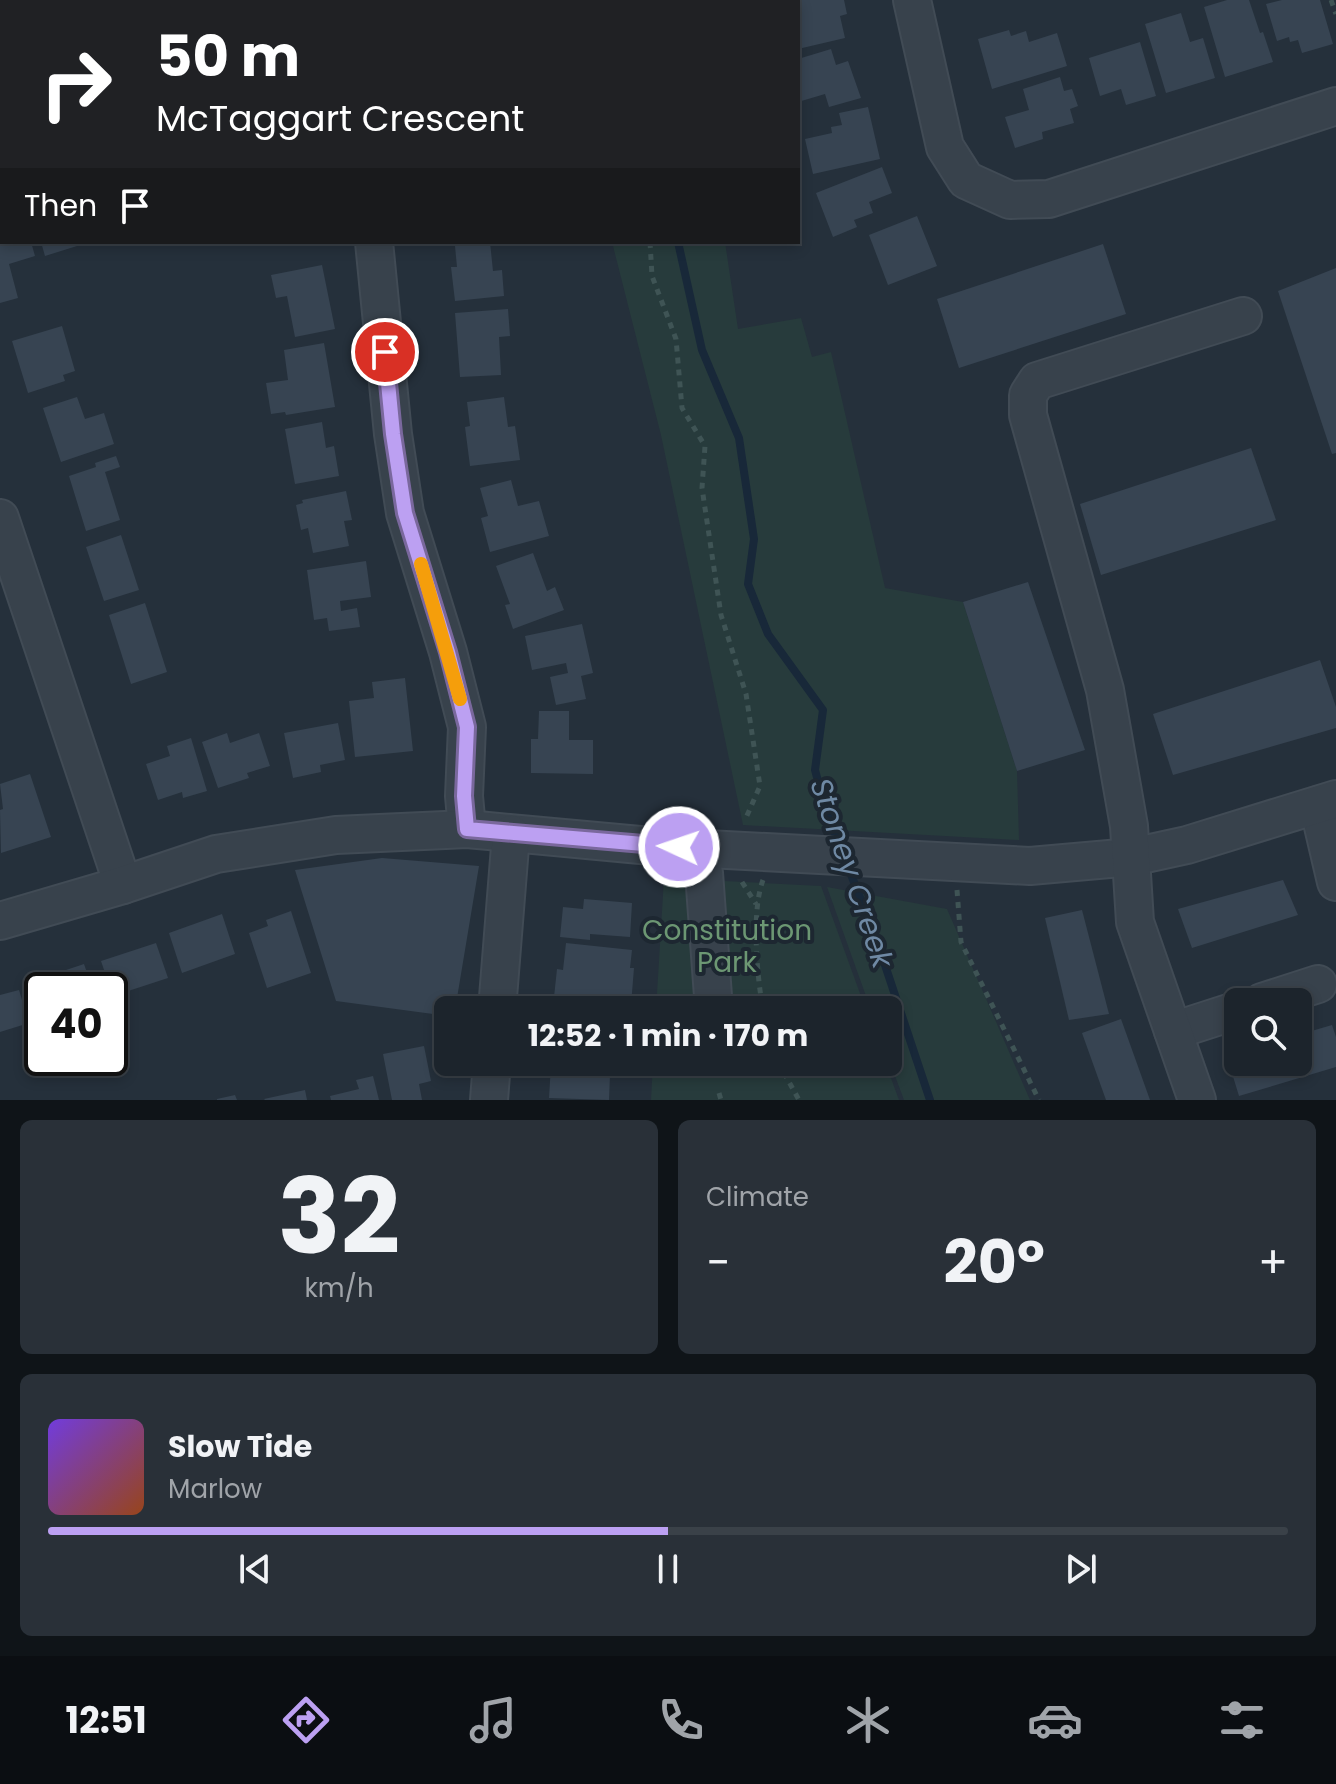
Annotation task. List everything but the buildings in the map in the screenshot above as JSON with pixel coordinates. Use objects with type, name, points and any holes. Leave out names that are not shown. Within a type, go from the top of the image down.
[{"type":"street","points":[[912,0],[945,147],[966,180],[1010,200],[1049,199],[1336,106]]},
{"type":"street","points":[[374,244],[393,434],[405,513],[448,652],[467,727],[464,796],[467,829]]},
{"type":"street","points":[[1197,1100],[1135,922],[1132,857],[1105,690],[1028,415],[1028,395],[1037,381],[1243,316]]},
{"type":"street","points":[[0,518],[123,885]]},
{"type":"street","points":[[0,921],[216,854],[336,835],[467,829],[781,862],[909,861],[1030,866],[1132,857],[1187,845],[1327,802],[1336,882]]},
{"type":"street","points":[[498,996],[511,834]]},
{"type":"street","points":[[715,996],[720,874]]},
{"type":"street","points":[[1306,988],[1318,984]]},
{"type":"street","points":[[1173,1031],[1224,1015]]},
{"type":"street","points":[[489,1100],[491,1076]]},
{"type":"path","points":[[1331,0],[1336,14]]},
{"type":"path","points":[[650,244],[652,276],[676,339],[682,408],[705,446],[702,488],[721,615],[746,694],[760,786],[743,825]]},
{"type":"path","points":[[761,996],[757,897],[781,862]]},
{"type":"path","points":[[720,874],[757,905]]},
{"type":"path","points":[[957,889],[961,942],[1039,1100]]},
{"type":"path","points":[[786,1076],[799,1100]]},
{"type":"green space","points":[[613,244],[725,244],[738,329],[801,318],[812,357],[831,352],[885,588],[963,602],[1017,771],[1019,840],[743,825],[661,435]]},
{"type":"green space","name":"Constitution Park","points":[[664,878],[821,886],[861,996],[657,996]]},
{"type":"green space","points":[[827,887],[947,909],[1030,1100],[904,1100],[895,1076],[902,1076],[902,996],[866,996]]},
{"type":"green space","name":"Constitution Park","points":[[652,1076],[890,1076],[899,1100],[651,1100]]},
{"type":"waterway","name":"Stoney Creek","points":[[678,244],[702,350],[739,438],[754,539],[748,584],[768,634],[823,710],[815,770],[840,847]]},
{"type":"waterway","name":"Stoney Creek","points":[[848,867],[875,935],[930,1100]]},
{"type":"slow traffic","points":[[421,564],[460,699]]},
{"type":"route","points":[[385,352],[405,513],[448,652],[467,727],[464,796],[467,829],[679,847]]}]
